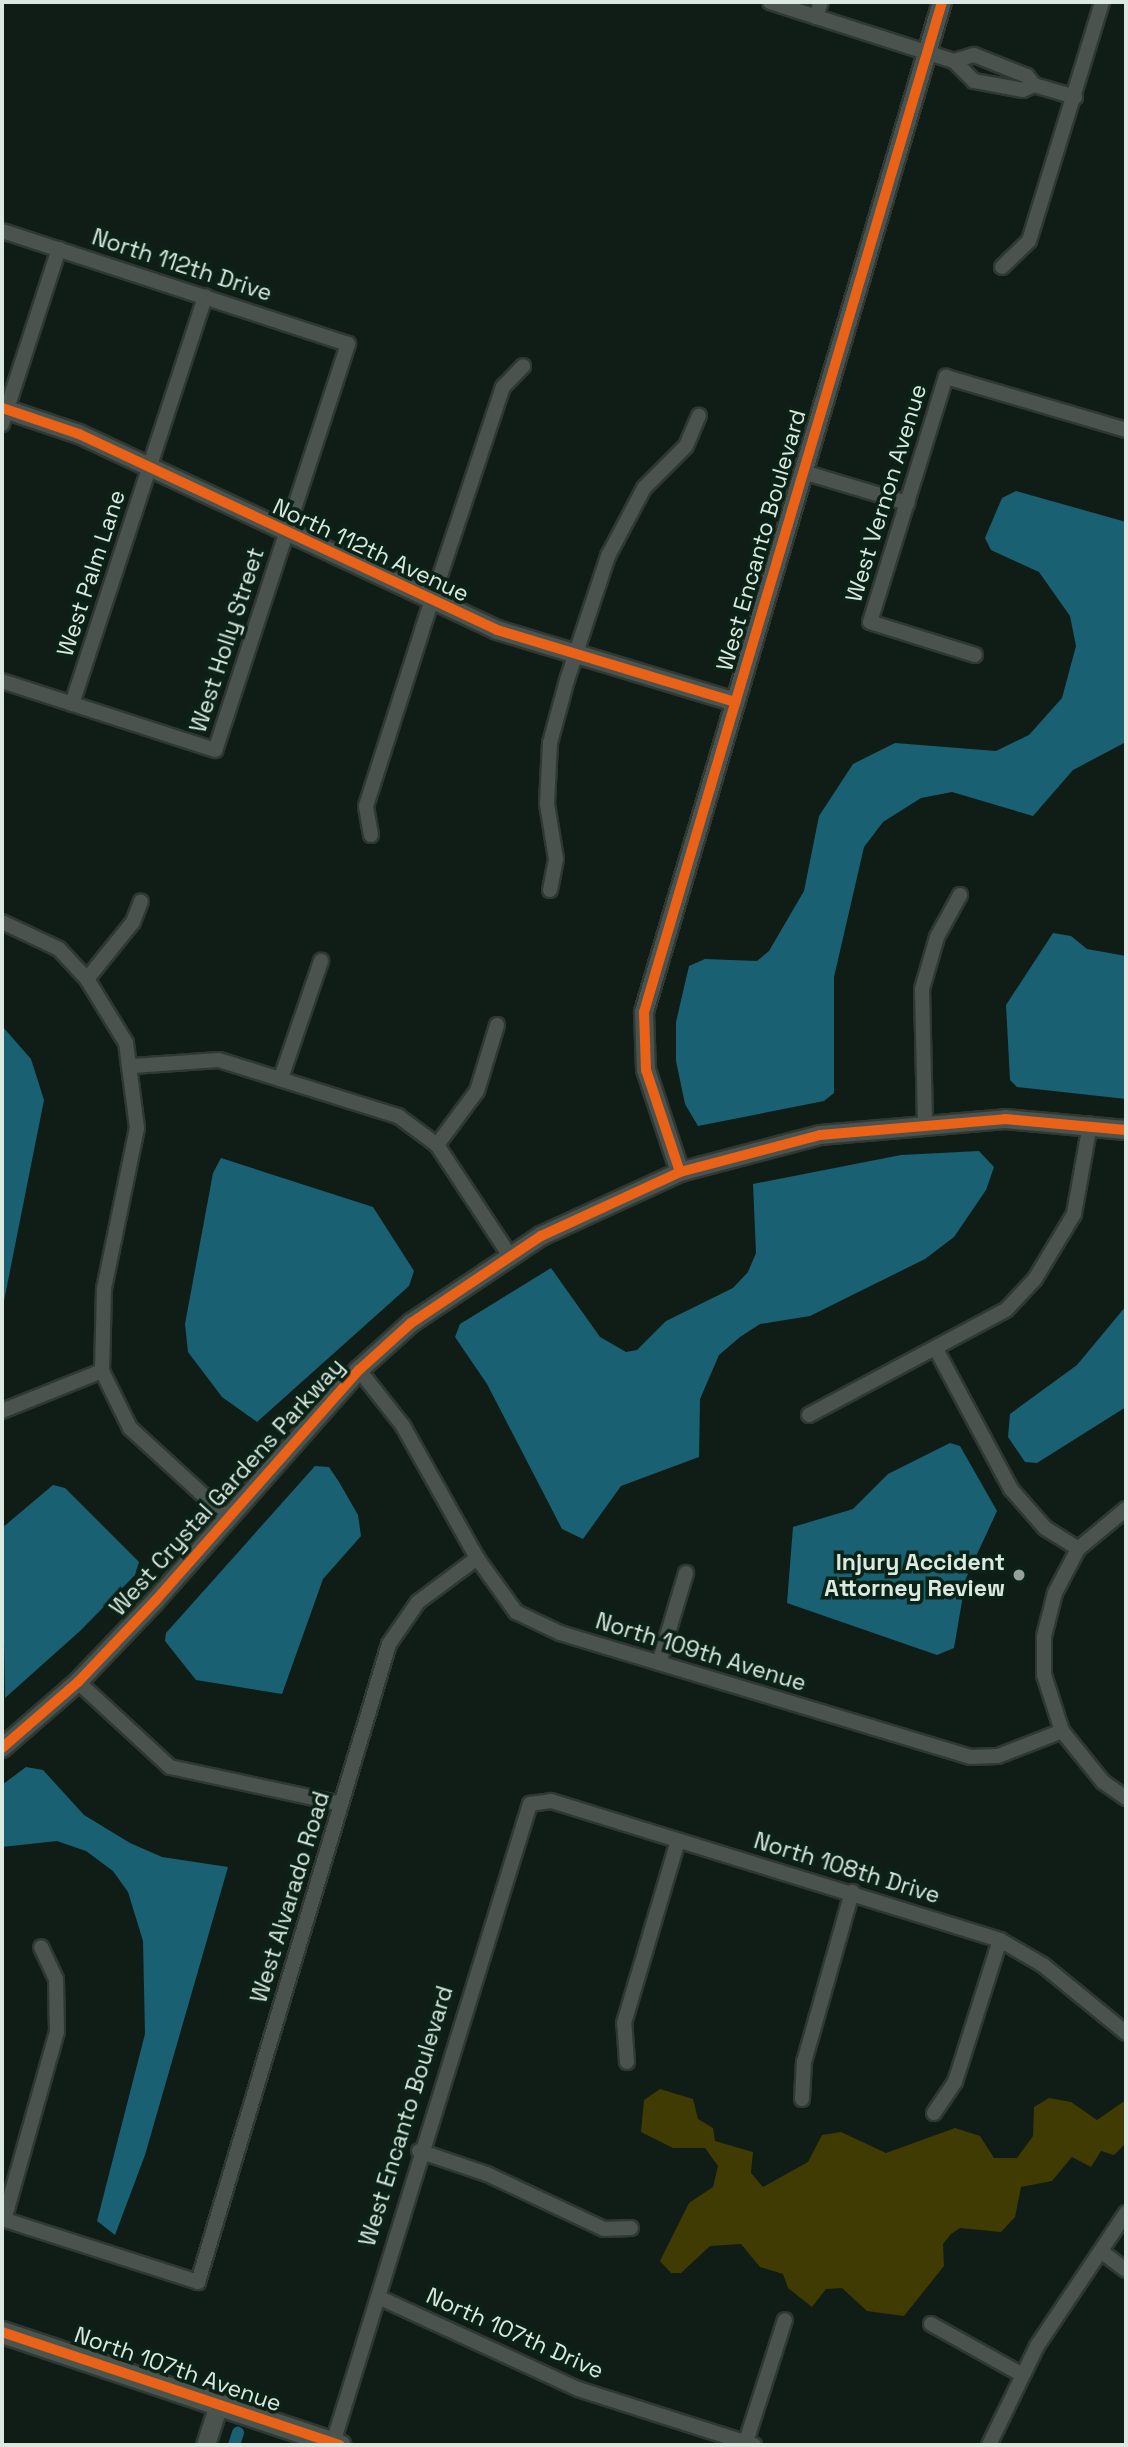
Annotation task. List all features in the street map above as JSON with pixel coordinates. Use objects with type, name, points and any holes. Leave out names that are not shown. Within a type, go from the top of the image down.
[{"type":"main road","name":"North 107th Avenue","points":[[2,2332],[337,2444]]},
{"type":"street","points":[[770,2],[954,61],[974,81],[995,81],[1023,90],[1034,85]]},
{"type":"street","points":[[816,17],[821,2]]},
{"type":"street","name":"West Encanto Boulevard","points":[[680,1172],[646,1070],[644,1012],[942,2]]},
{"type":"street","points":[[1002,267],[1029,241],[1102,2]]},
{"type":"street","points":[[954,61],[974,55],[1034,85],[1075,97]]},
{"type":"street","points":[[995,81],[999,66]]},
{"type":"street","name":"North 112th Drive","points":[[2,231],[348,344]]},
{"type":"street","points":[[3,414],[59,248]]},
{"type":"street","name":"West Palm Lane","points":[[72,704],[205,296]]},
{"type":"street","name":"West Holly Street","points":[[72,704],[215,750],[348,344]]},
{"type":"street","points":[[371,835],[366,806],[503,387],[523,366]]},
{"type":"street","name":"West Vernon Avenue","points":[[975,655],[870,622],[946,377],[1126,430]]},
{"type":"street","name":"North 112th Avenue","points":[[3,414],[149,468],[432,603],[575,655],[735,702]]},
{"type":"street","points":[[550,890],[556,859],[547,804],[550,743],[575,655],[608,556],[644,488],[686,446],[699,416]]},
{"type":"street","points":[[803,472],[906,503]]},
{"type":"street","points":[[2,681],[72,704]]},
{"type":"street","points":[[925,1122],[922,989],[937,937],[960,895]]},
{"type":"street","points":[[87,979],[133,922],[141,901]]},
{"type":"street","points":[[2,922],[59,949],[87,979],[134,1066],[137,1128],[104,1289],[102,1371],[130,1428],[226,1516]]},
{"type":"street","points":[[281,1077],[321,961]]},
{"type":"street","points":[[437,1145],[477,1091],[497,1025]]},
{"type":"street","points":[[134,1066],[201,1057],[281,1077],[398,1116],[437,1145],[509,1254]]},
{"type":"street","name":"West Crystal Gardens Parkway","points":[[2,1748],[78,1682],[359,1370],[411,1323],[509,1254],[680,1172],[820,1135],[925,1122],[1090,1124],[1126,1130]]},
{"type":"street","points":[[809,1415],[937,1351],[1006,1310],[1056,1249],[1074,1214],[1090,1124]]},
{"type":"street","points":[[937,1351],[1011,1489],[1045,1528],[1078,1549]]},
{"type":"street","name":"North 109th Avenue","points":[[359,1370],[404,1426],[477,1558],[516,1612],[560,1633],[970,1757],[998,1756],[1062,1731]]},
{"type":"street","points":[[2,1411],[102,1371]]},
{"type":"street","points":[[1126,1509],[1078,1549],[1055,1593],[1044,1636],[1044,1675],[1062,1731],[1103,1782],[1126,1798]]},
{"type":"street","name":"West Alvarado Road","points":[[3,2219],[198,2282],[389,1644],[418,1602],[477,1558]]},
{"type":"street","points":[[659,1663],[686,1573]]},
{"type":"street","points":[[78,1682],[170,1767],[341,1804]]},
{"type":"street","name":"North 108th Drive","points":[[530,1804],[551,1801],[1000,1940],[1043,1965],[1125,2030]]},
{"type":"street","name":"West Encanto Boulevard","points":[[337,2444],[419,2151],[530,1804]]},
{"type":"street","points":[[627,2062],[624,2023],[678,1841]]},
{"type":"street","points":[[802,2099],[804,2062],[852,1892]]},
{"type":"street","points":[[934,2113],[955,2082],[1000,1940]]},
{"type":"street","points":[[3,2219],[57,2032],[56,1979],[41,1947]]},
{"type":"street","points":[[419,2151],[487,2174],[604,2229],[631,2228]]},
{"type":"street","points":[[989,2445],[1021,2374],[1126,2213]]},
{"type":"street","points":[[1102,2252],[1126,2270]]},
{"type":"street","name":"North 107th Drive","points":[[378,2297],[578,2389],[748,2444]]},
{"type":"street","points":[[748,2444],[785,2320]]},
{"type":"street","points":[[931,2324],[1021,2374]]},
{"type":"street","points":[[206,2445],[219,2405]]},
{"type":"shaded area","points":[[660,2089],[693,2099],[698,2119],[713,2128],[715,2141],[753,2152],[751,2173],[763,2187],[808,2162],[822,2135],[841,2132],[886,2153],[955,2128],[980,2136],[994,2158],[1017,2158],[1033,2136],[1034,2107],[1049,2098],[1071,2102],[1097,2120],[1126,2100],[1126,2143],[1114,2155],[1101,2151],[1091,2167],[1072,2157],[1052,2181],[1021,2187],[1015,2217],[1001,2232],[960,2228],[951,2234],[943,2244],[944,2266],[904,2316],[867,2311],[842,2288],[826,2289],[812,2307],[788,2288],[783,2274],[760,2267],[741,2244],[710,2246],[681,2273],[671,2273],[660,2261],[689,2203],[713,2187],[718,2166],[705,2148],[673,2148],[641,2132],[644,2100]]},
{"type":"water","points":[[1016,491],[1126,522],[1126,742],[1073,770],[1033,816],[952,792],[921,798],[883,822],[864,847],[834,977],[834,1093],[824,1101],[698,1126],[685,1104],[676,1061],[676,1022],[689,966],[705,959],[757,961],[769,951],[804,891],[819,816],[853,764],[895,743],[996,751],[1029,735],[1062,698],[1076,646],[1070,616],[1039,572],[991,550],[985,538],[1002,498]]},
{"type":"water","points":[[1053,933],[1071,936],[1087,949],[1126,956],[1126,1099],[1017,1087],[1010,1080],[1006,1005]]},
{"type":"water","points":[[2,1026],[31,1059],[44,1100],[2,1311]]},
{"type":"water","points":[[979,1151],[994,1167],[986,1190],[954,1237],[925,1259],[810,1316],[760,1324],[740,1337],[719,1355],[700,1399],[699,1457],[621,1486],[583,1539],[562,1529],[487,1384],[455,1337],[460,1324],[551,1268],[600,1337],[626,1352],[637,1350],[666,1321],[733,1288],[748,1272],[756,1253],[753,1184],[901,1155]]},
{"type":"water","points":[[221,1158],[373,1207],[414,1271],[409,1286],[257,1422],[222,1397],[188,1352],[185,1324],[213,1173]]},
{"type":"water","points":[[1126,1306],[1126,1407],[1037,1463],[1025,1462],[1008,1437],[1010,1414],[1077,1365]]},
{"type":"water","points":[[950,1443],[960,1446],[997,1511],[966,1578],[954,1648],[937,1655],[787,1603],[793,1527],[853,1509],[888,1474]]},
{"type":"water","points":[[315,1466],[329,1467],[339,1482],[358,1515],[361,1536],[323,1579],[282,1694],[196,1680],[165,1641],[166,1633]]},
{"type":"water","points":[[53,1485],[65,1488],[139,1562],[135,1575],[80,1631],[5,1698],[2,1528]]},
{"type":"water","points":[[26,1767],[43,1770],[84,1815],[130,1843],[162,1857],[228,1867],[145,2155],[115,2235],[97,2221],[145,2034],[143,1941],[128,1892],[113,1871],[86,1851],[57,1841],[2,1847],[2,1785]]},
{"type":"waterway","points":[[234,2445],[238,2433]]},
{"type":"cycle path","points":[[680,1172],[646,1070],[644,1012],[942,2]]},
{"type":"cycle path","points":[[2,408],[79,434],[497,630],[735,702]]},
{"type":"cycle path","points":[[2,1748],[78,1682],[156,1600],[359,1370],[411,1323],[541,1236],[680,1172],[820,1135],[1005,1119],[1126,1130]]},
{"type":"cycle path","points":[[2,2332],[340,2445]]},
{"type":"place","name":"Injury Accident Attorney Review","points":[[1019,1575]]}]
